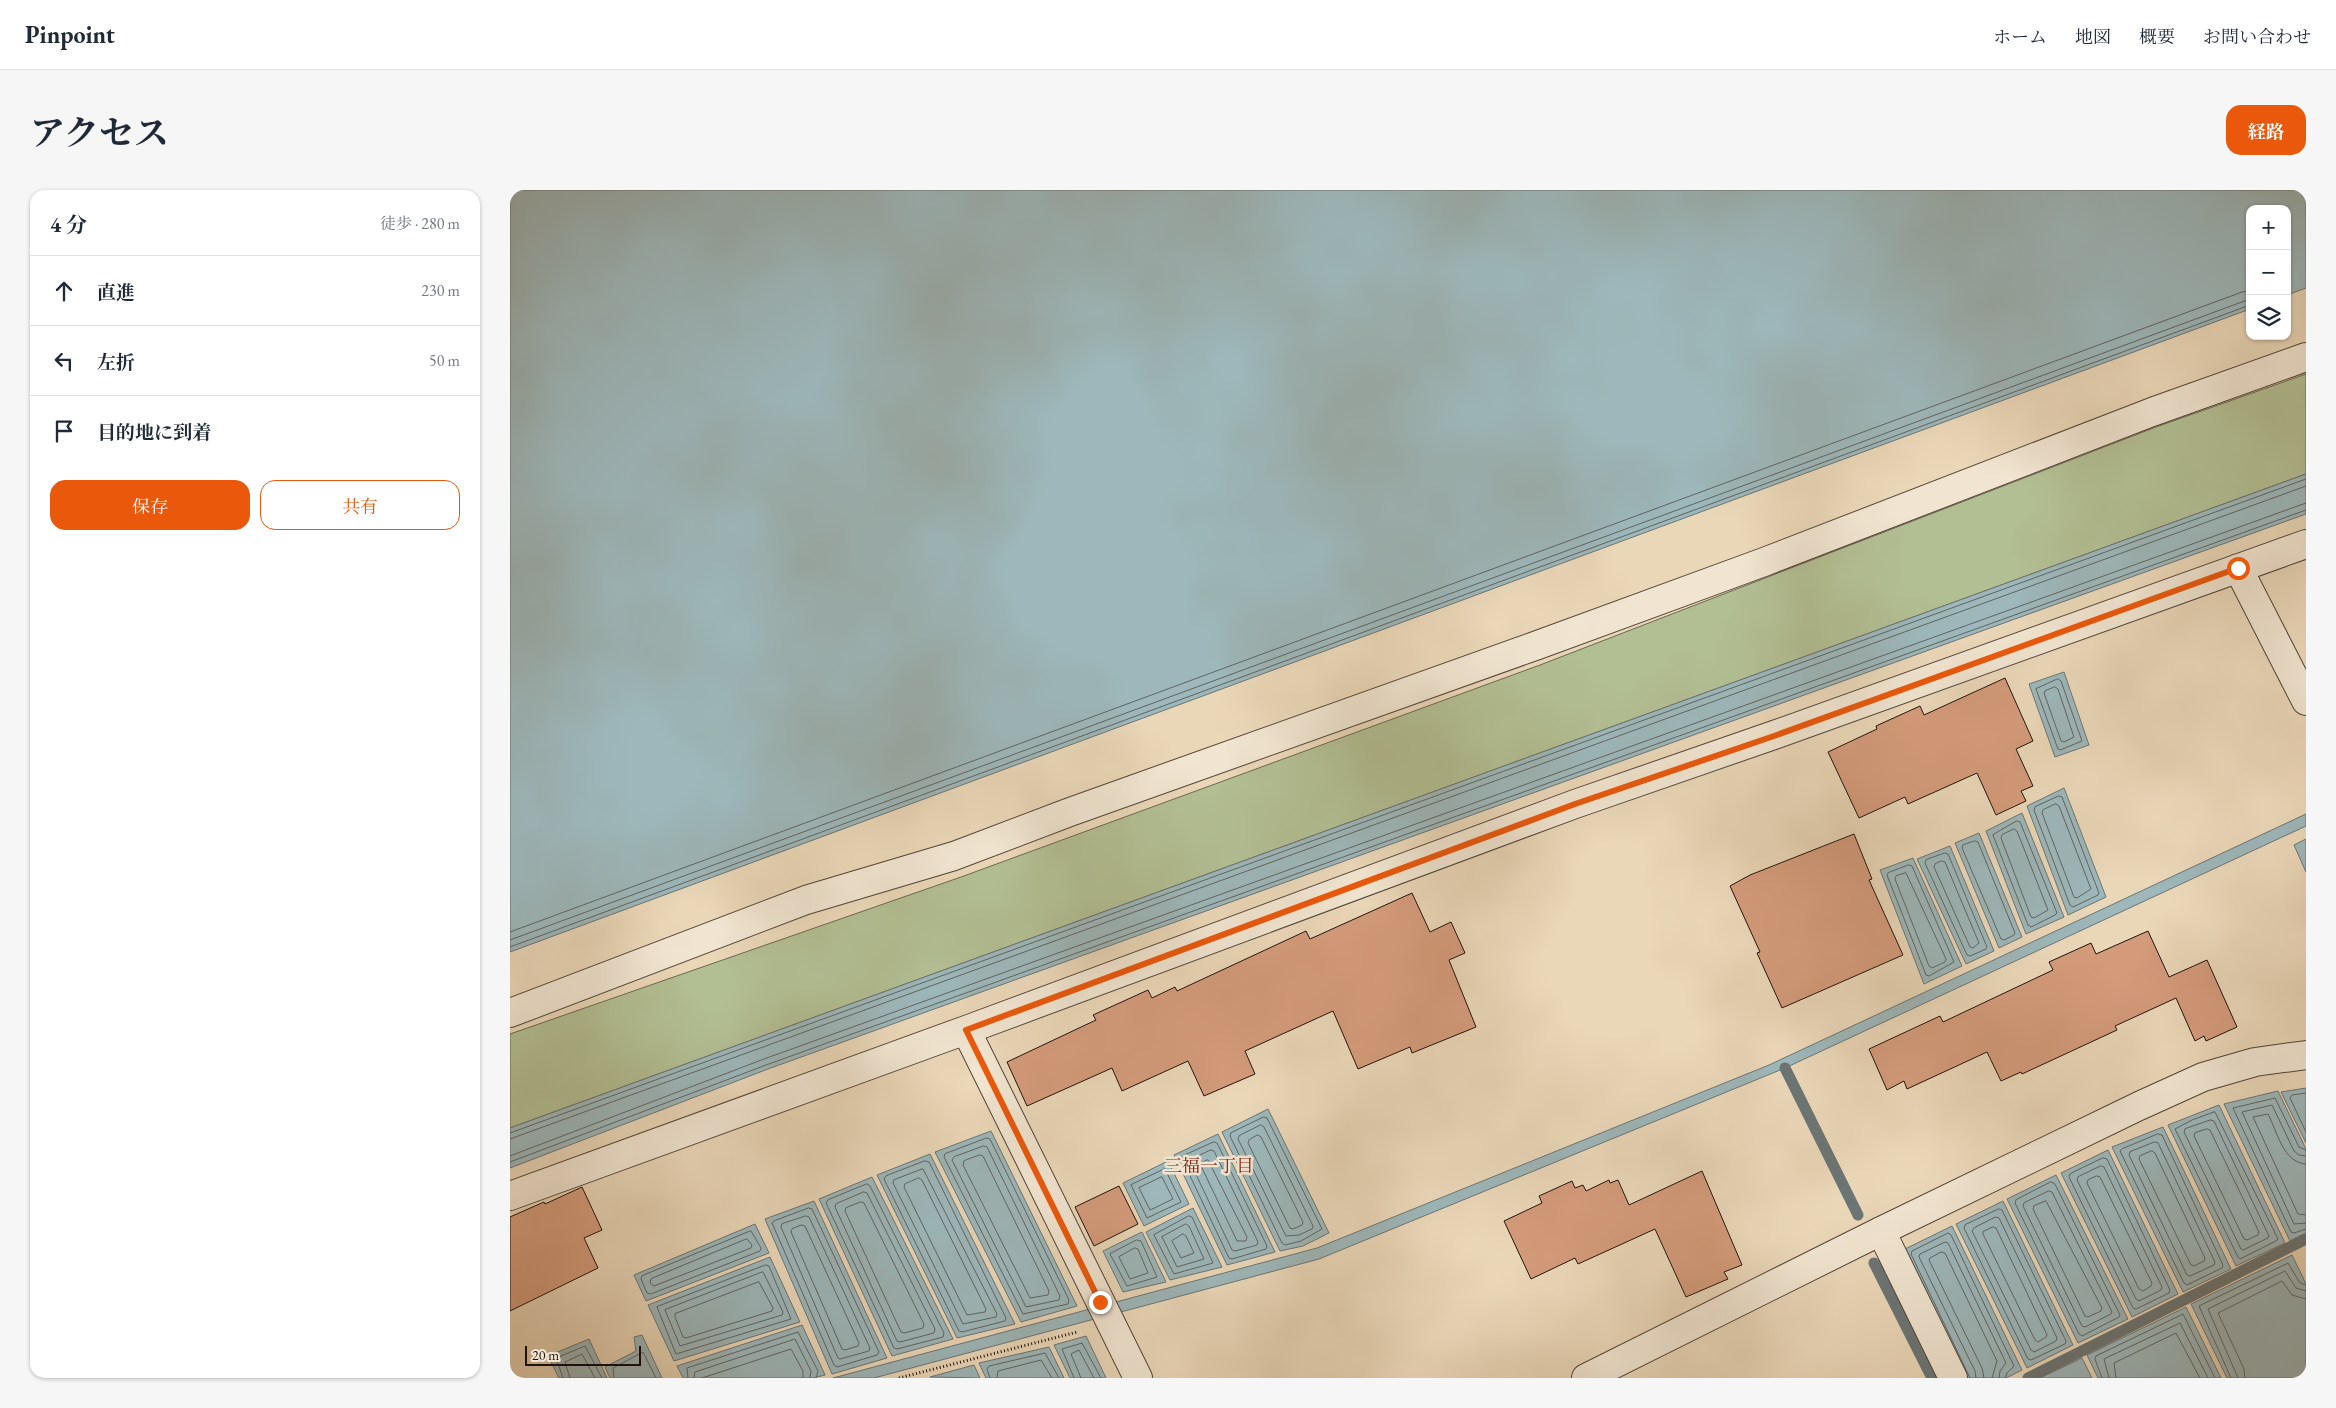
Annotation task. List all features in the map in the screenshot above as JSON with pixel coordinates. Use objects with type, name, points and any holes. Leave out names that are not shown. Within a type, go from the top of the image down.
[{"type":"street","points":[[510,1013],[806,900],[954,856],[1070,812],[1581,629],[1774,558],[2152,412],[2306,357]]},
{"type":"street","points":[[510,1196],[966,1030],[1575,804],[1774,736],[2306,544]]},
{"type":"street","points":[[2238,568],[2306,701]]},
{"type":"street","points":[[966,1030],[1138,1378]]},
{"type":"street","points":[[1586,1378],[1881,1230],[2202,1077],[2255,1062],[2305,1052]]},
{"type":"street","points":[[1881,1230],[1953,1378]]},
{"type":"path","points":[[899,1378],[1107,1315]]},
{"type":"green space","points":[[2306,374],[2306,474],[510,1128],[510,1034],[961,877],[1540,665],[2156,427]]},
{"type":"water","points":[[510,190],[2306,190],[2306,288],[2291,294],[2291,205],[2246,205],[2246,310],[510,952]]},
{"type":"water","points":[[2306,474],[2306,514],[768,1069],[510,1168],[510,1128]]},
{"type":"water","points":[[2064,672],[2089,745],[2055,757],[2029,684]]},
{"type":"water","points":[[2064,788],[2106,897],[2068,915],[2027,806]]},
{"type":"water","points":[[2022,813],[2064,917],[2026,934],[1986,831]]},
{"type":"water","points":[[2306,814],[2306,826],[1785,1068],[1319,1259],[874,1378],[833,1378],[1317,1248],[1769,1065]]},
{"type":"water","points":[[1979,833],[2022,937],[1999,948],[1955,843]]},
{"type":"water","points":[[2306,839],[2306,872],[2294,845]]},
{"type":"water","points":[[1950,846],[1994,951],[1966,964],[1917,859]]},
{"type":"water","points":[[1913,858],[1962,966],[1924,984],[1880,870]]},
{"type":"water","points":[[2306,1088],[2306,1143],[2281,1092]]},
{"type":"water","points":[[2278,1091],[2306,1149],[2306,1233],[2290,1241],[2224,1104]]},
{"type":"water","points":[[2219,1105],[2285,1243],[2236,1266],[2168,1125]]},
{"type":"water","points":[[1268,1109],[1329,1233],[1303,1246],[1280,1251],[1222,1132]]},
{"type":"water","points":[[2163,1127],[2231,1269],[2183,1292],[2112,1147]]},
{"type":"water","points":[[991,1131],[1077,1306],[1021,1322],[935,1152]]},
{"type":"water","points":[[1218,1134],[1275,1252],[1227,1265],[1174,1155]]},
{"type":"water","points":[[2108,1150],[2178,1294],[2132,1317],[2061,1173]]},
{"type":"water","points":[[930,1154],[1015,1324],[957,1338],[877,1175]]},
{"type":"water","points":[[1168,1161],[1189,1204],[1144,1226],[1123,1183]]},
{"type":"water","points":[[2056,1175],[2128,1319],[2078,1343],[2007,1199]]},
{"type":"water","points":[[872,1177],[953,1339],[892,1356],[819,1199]]},
{"type":"water","points":[[814,1201],[887,1358],[832,1374],[765,1219]]},
{"type":"water","points":[[2003,1201],[2073,1345],[2027,1368],[1956,1224]]},
{"type":"water","points":[[1193,1208],[1222,1267],[1170,1280],[1146,1232]]},
{"type":"water","points":[[755,1224],[769,1253],[646,1301],[634,1275]]},
{"type":"water","points":[[1952,1226],[2022,1370],[2006,1378],[1966,1378],[1903,1250]]},
{"type":"water","points":[[1142,1232],[1166,1282],[1123,1292],[1103,1251]]},
{"type":"water","points":[[2292,1255],[2306,1284],[2306,1378],[2227,1378],[2191,1304]]},
{"type":"water","points":[[770,1257],[800,1322],[674,1361],[648,1305]]},
{"type":"water","points":[[2186,1307],[2221,1378],[2098,1378],[2087,1355]]},
{"type":"water","points":[[802,1325],[825,1375],[813,1378],[683,1378],[677,1366]]},
{"type":"water","points":[[642,1335],[662,1378],[610,1378],[605,1367],[636,1351],[634,1337]]},
{"type":"water","points":[[1086,1336],[1106,1378],[1070,1378],[1054,1345]]},
{"type":"water","points":[[589,1339],[607,1378],[559,1378],[548,1356]]},
{"type":"water","points":[[1049,1347],[1064,1378],[986,1378],[979,1363]]},
{"type":"water","points":[[2082,1358],[2092,1378],[2040,1378]]},
{"type":"water","points":[[974,1365],[980,1378],[930,1377]]},
{"type":"building","points":[[2005,678],[2033,741],[2016,749],[2033,786],[2021,791],[2026,801],[1996,815],[1977,773],[1908,804],[1905,797],[1859,818],[1828,752],[1877,729],[1876,726],[1920,706],[1924,715]]},
{"type":"building","points":[[1854,834],[1872,879],[1869,880],[1903,955],[1782,1008],[1757,953],[1760,952],[1730,886],[1750,875]]},
{"type":"building","points":[[1412,893],[1430,932],[1451,922],[1465,953],[1449,960],[1476,1027],[1412,1053],[1410,1047],[1358,1069],[1333,1011],[1245,1051],[1255,1074],[1204,1096],[1188,1061],[1122,1091],[1112,1068],[1027,1106],[1007,1062],[1096,1020],[1093,1015],[1148,990],[1152,998],[1175,987],[1177,991],[1306,931],[1310,939]]},
{"type":"building","points":[[2148,931],[2169,977],[2207,960],[2237,1027],[2206,1041],[2204,1036],[2195,1041],[2176,998],[2115,1026],[2117,1030],[2022,1074],[2021,1072],[2001,1081],[1987,1052],[1907,1089],[1904,1081],[1887,1090],[1869,1049],[1940,1016],[1943,1022],[2053,970],[2049,962],[2091,943],[2096,954]]},
{"type":"building","points":[[1702,1171],[1742,1265],[1724,1272],[1728,1279],[1686,1297],[1655,1229],[1578,1264],[1575,1258],[1531,1279],[1504,1221],[1542,1203],[1539,1196],[1572,1181],[1575,1188],[1583,1185],[1586,1191],[1609,1180],[1610,1183],[1618,1180],[1629,1205]]},
{"type":"building","points":[[1119,1186],[1138,1224],[1094,1246],[1075,1207]]},
{"type":"building","points":[[582,1187],[602,1230],[584,1238],[598,1268],[510,1311],[510,1217]]},
{"type":"waterway","points":[[1785,1068],[1858,1215]]},
{"type":"waterway","points":[[2028,1378],[2306,1239]]},
{"type":"waterway","points":[[1874,1263],[1932,1378]]},
{"type":"district","name":"三福一丁目","points":[[1209,1166]]},
{"type":"route","points":[[1100,1302],[966,1030],[1575,804],[1774,736],[2238,568]]}]
